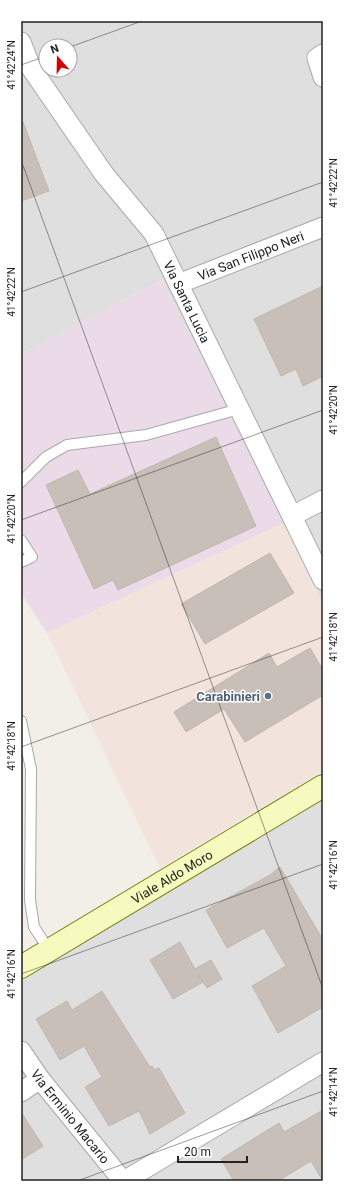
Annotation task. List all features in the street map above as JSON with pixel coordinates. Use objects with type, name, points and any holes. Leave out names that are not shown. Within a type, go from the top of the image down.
[{"type":"main road","name":"Viale Aldo Moro","points":[[21,967],[323,786]]},
{"type":"street","name":"Via Santa Lucia","points":[[21,42],[31,68],[100,168],[154,234],[323,580]]},
{"type":"street","points":[[323,54],[317,58],[323,76]]},
{"type":"street","name":"Via San Filippo Neri","points":[[178,284],[323,227]]},
{"type":"street","points":[[292,516],[323,500]]},
{"type":"street","name":"Via Erminio Macario","points":[[21,1051],[40,1079],[124,1181]]},
{"type":"street","points":[[124,1181],[323,1062]]},
{"type":"street","points":[[21,1092],[40,1079]]},
{"type":"lane","points":[[21,482],[46,457],[67,445],[146,435],[239,409]]},
{"type":"lane","points":[[21,540],[32,558],[21,562]]},
{"type":"lane","points":[[21,721],[31,769],[30,900],[34,927],[49,950]]},
{"type":"shaded area","points":[[21,21],[323,21],[323,603],[162,280],[21,354]]},
{"type":"shaded area","points":[[162,280],[284,523],[47,633],[21,593],[21,354]]},
{"type":"shaded area","points":[[284,523],[323,603],[323,771],[160,868],[47,633]]},
{"type":"shaded area","points":[[323,799],[323,1181],[21,1181],[21,981]]},
{"type":"building","points":[[21,122],[23,122],[49,191],[21,201]]},
{"type":"building","points":[[323,286],[323,376],[303,386],[296,369],[281,376],[254,319]]},
{"type":"building","points":[[216,437],[256,526],[118,590],[113,580],[94,589],[46,485],[78,470],[90,494]]},
{"type":"building","points":[[270,553],[294,593],[205,644],[181,604]]},
{"type":"building","points":[[310,648],[323,670],[323,695],[245,742],[224,709],[186,732],[174,712],[269,653],[277,667]]},
{"type":"building","points":[[280,867],[323,940],[323,1007],[278,1033],[252,986],[286,966],[264,928],[227,948],[206,910],[270,875]]},
{"type":"building","points":[[180,942],[195,969],[211,960],[222,979],[207,988],[203,982],[173,999],[150,960]]},
{"type":"building","points":[[102,991],[150,1067],[152,1066],[154,1070],[159,1068],[185,1113],[150,1134],[139,1111],[109,1126],[85,1087],[102,1077],[84,1046],[60,1060],[36,1019],[67,1001],[72,1010]]},
{"type":"building","points":[[323,1110],[323,1181],[311,1161],[278,1181],[234,1181],[221,1159],[279,1123],[284,1132]]},
{"type":"building","points":[[21,1112],[43,1146],[21,1160]]},
{"type":"place","name":"Carabinieri","points":[[268,696]]}]
